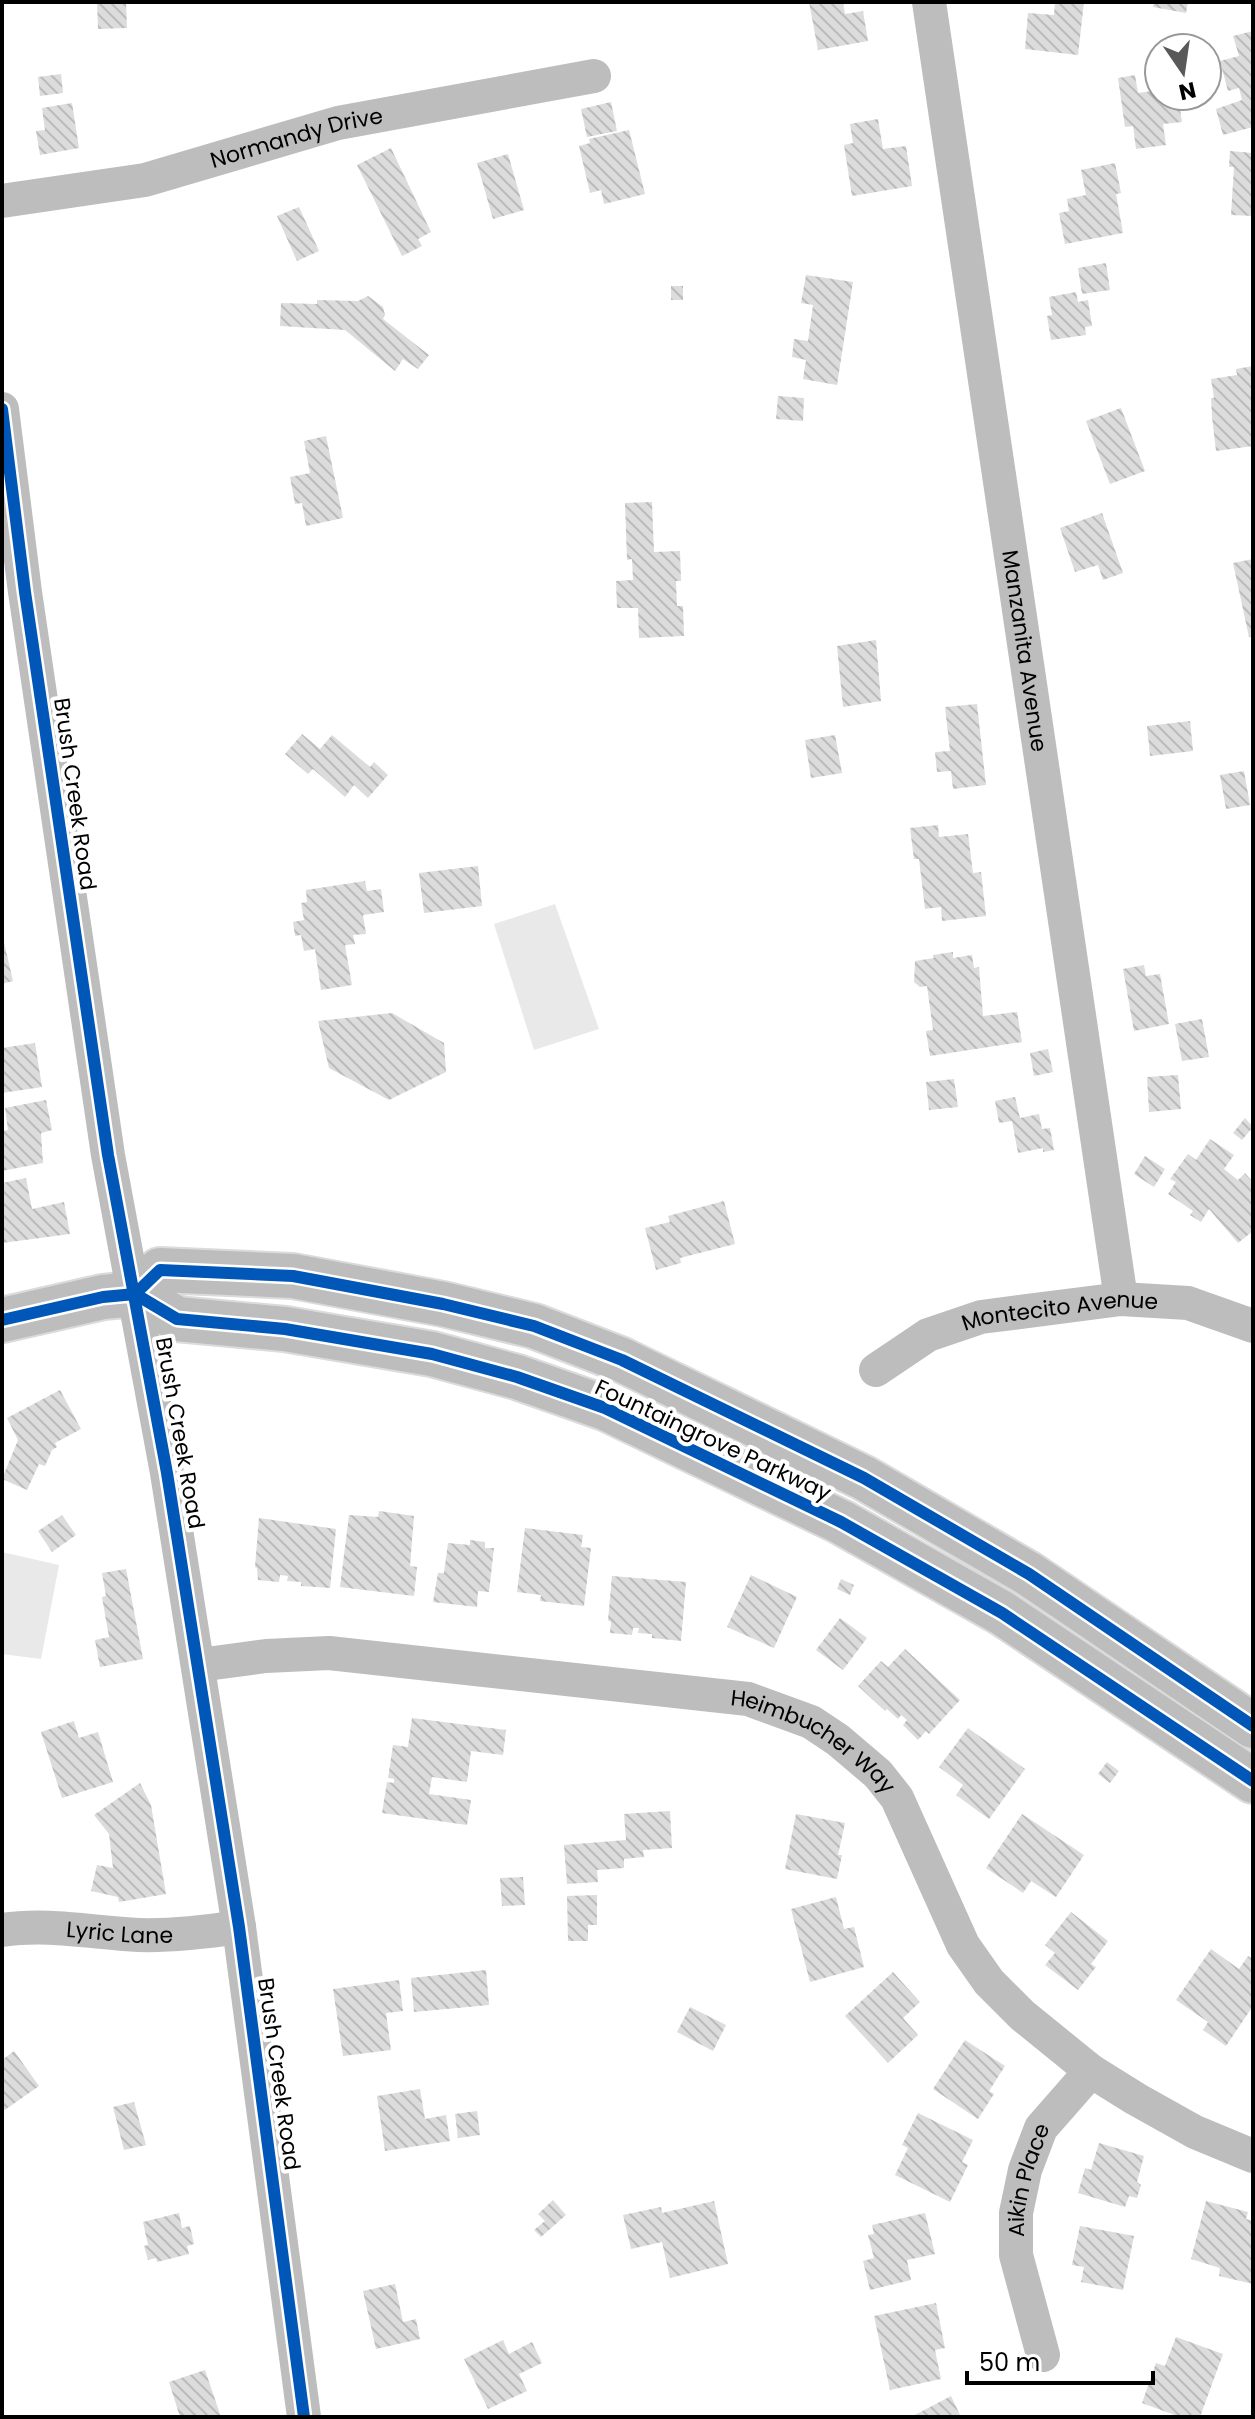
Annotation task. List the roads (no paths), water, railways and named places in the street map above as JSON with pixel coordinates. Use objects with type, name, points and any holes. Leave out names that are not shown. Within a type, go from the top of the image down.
[{"type":"main road","name":"Fountaingrove Parkway","points":[[1253,1726],[1029,1574],[864,1478],[607,1355],[534,1326],[443,1304],[293,1276],[160,1270],[135,1294],[177,1319],[285,1329],[432,1354],[517,1377],[605,1408],[841,1522],[1002,1613],[1253,1781]]},
{"type":"main road","points":[[2,1320],[103,1297],[135,1294]]},
{"type":"street","name":"Manzanita Avenue","points":[[929,2],[1121,1299]]},
{"type":"street","name":"Normandy Drive","points":[[2,201],[145,180],[338,123],[594,76]]},
{"type":"street","name":"Brush Creek Road","points":[[2,409],[25,592],[108,1155],[199,1665],[239,1927],[304,2417]]},
{"type":"street","name":"Montecito Avenue","points":[[876,1370],[928,1335],[981,1317],[1121,1299],[1188,1303],[1253,1326]]},
{"type":"street","name":"Heimbucher Way","points":[[199,1665],[266,1656],[329,1653],[748,1699],[811,1722],[878,1774],[897,1798],[963,1945],[989,1982],[1022,2015],[1091,2071],[1195,2132],[1253,2156]]},
{"type":"street","name":"Lyric Lane","points":[[2,1930],[32,1925],[138,1935],[184,1934],[239,1927]]},
{"type":"street","name":"Aikin Place","points":[[1043,2355],[1016,2255],[1016,2213],[1025,2170],[1041,2128],[1091,2071]]}]
